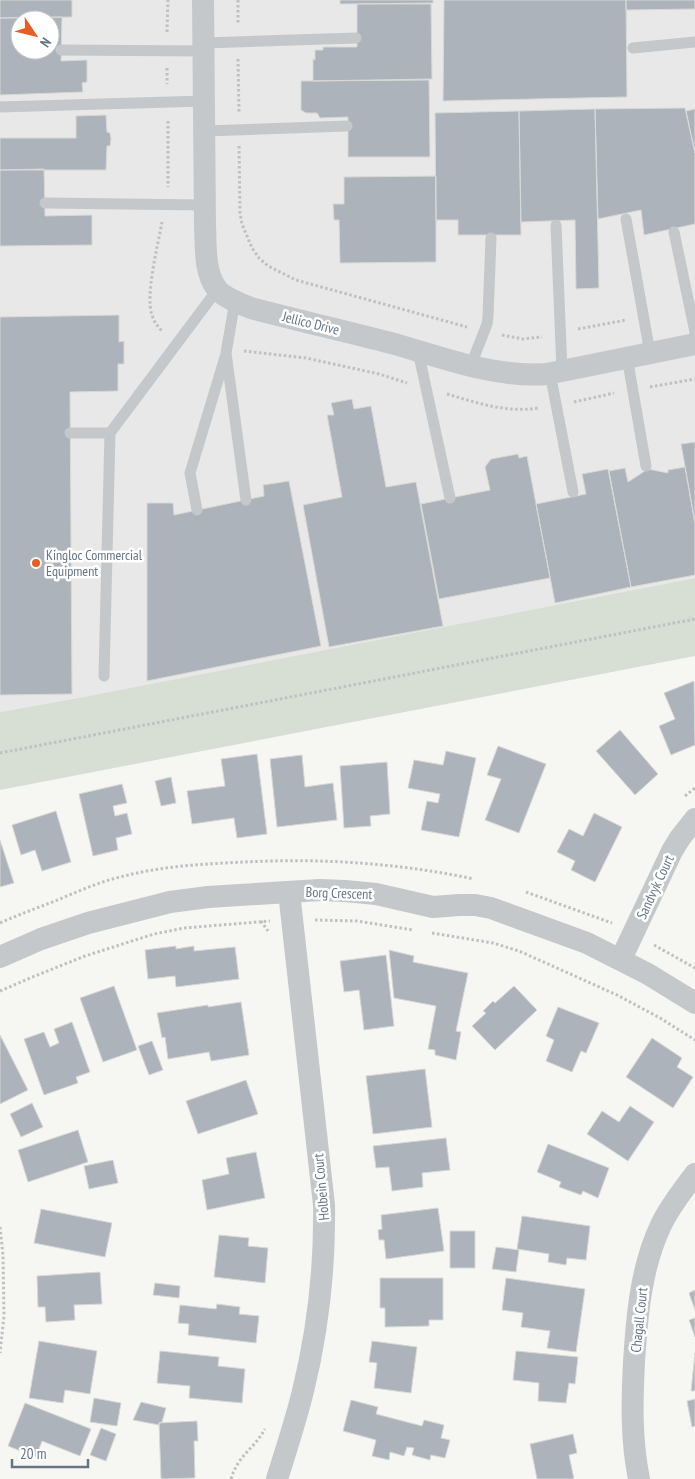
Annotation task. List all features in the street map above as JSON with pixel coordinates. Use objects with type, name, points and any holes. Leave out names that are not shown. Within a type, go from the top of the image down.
[{"type":"street","points":[[203,0],[204,205],[207,257],[209,275],[226,296]]},
{"type":"street","name":"Jellico Drive","points":[[226,296],[251,308],[508,373],[531,375],[556,372],[695,344]]},
{"type":"street","name":"Sandvyk Court","points":[[621,960],[672,851],[695,819]]},
{"type":"street","name":"Borg Crescent","points":[[0,957],[41,939],[88,922],[170,902],[236,895],[320,890],[360,892],[433,906],[467,905],[491,908],[587,943],[648,974],[695,1003]]},
{"type":"street","name":"Holbein Court","points":[[277,1479],[303,1390],[319,1304],[324,1242],[324,1205],[289,892]]},
{"type":"street","name":"Chagall Court","points":[[639,1479],[633,1432],[633,1391],[639,1304],[644,1277],[661,1225],[677,1198],[695,1174]]},
{"type":"lane","points":[[61,50],[167,50],[238,42],[356,38]]},
{"type":"lane","points":[[633,48],[695,42]]},
{"type":"lane","points":[[0,107],[204,101]]},
{"type":"lane","points":[[204,131],[348,126]]},
{"type":"lane","points":[[45,203],[204,205]]},
{"type":"lane","points":[[626,219],[650,353]]},
{"type":"lane","points":[[556,224],[560,333],[556,372],[556,406],[573,492]]},
{"type":"lane","points":[[674,232],[695,332]]},
{"type":"lane","points":[[471,365],[488,317],[491,238]]},
{"type":"lane","points":[[104,676],[110,432],[178,343],[226,296]]},
{"type":"lane","points":[[226,296],[227,351],[246,500]]},
{"type":"lane","points":[[418,350],[450,498]]},
{"type":"lane","points":[[197,510],[190,472],[227,351]]},
{"type":"lane","points":[[627,357],[646,466]]},
{"type":"lane","points":[[70,433],[110,432]]},
{"type":"path","points":[[168,0],[169,174],[152,276],[150,303],[156,323],[168,338],[178,343]]},
{"type":"path","points":[[238,0],[242,224],[252,248],[268,266],[304,283],[516,339],[529,339],[644,316]]},
{"type":"path","points":[[227,351],[306,358],[380,374],[489,406],[527,410],[695,379]]},
{"type":"path","points":[[0,753],[695,619]]},
{"type":"path","points":[[311,920],[356,921],[422,931]]},
{"type":"path","points":[[0,991],[85,956],[154,934],[184,928],[270,921]]},
{"type":"path","points":[[261,922],[268,932]]},
{"type":"path","points":[[431,933],[492,943],[519,952],[617,995],[660,1018],[695,1040]]},
{"type":"path","points":[[651,944],[695,968]]},
{"type":"path","points":[[0,1227],[4,1255],[4,1316],[0,1353]]},
{"type":"path","points":[[231,1479],[234,1467],[267,1427]]},
{"type":"shaded area","points":[[0,0],[695,0],[695,578],[0,712]]},
{"type":"shaded area","points":[[695,578],[695,656],[0,790],[0,712]]},
{"type":"building","points":[[0,0],[72,0],[72,17],[60,17],[60,10],[10,10],[10,18],[0,18]]},
{"type":"building","points":[[340,0],[433,0],[433,3],[340,4]]},
{"type":"building","points":[[444,0],[626,0],[627,97],[443,101]]},
{"type":"building","points":[[626,0],[695,0],[695,9],[626,10]]},
{"type":"building","points":[[357,4],[431,4],[432,79],[313,81],[315,50],[323,50],[323,47],[357,47]]},
{"type":"building","points":[[60,17],[62,17],[61,61],[87,60],[87,82],[82,83],[83,92],[0,95],[0,18],[10,18],[10,60],[60,60]]},
{"type":"building","points":[[429,80],[430,157],[348,157],[348,117],[320,118],[317,113],[306,113],[301,110],[301,81]]},
{"type":"building","points":[[685,108],[695,153],[695,224],[644,235],[641,210],[598,219],[595,109]]},
{"type":"building","points":[[595,109],[599,288],[576,289],[575,220],[521,222],[519,111]]},
{"type":"building","points":[[695,109],[695,153],[686,111]]},
{"type":"building","points":[[519,111],[521,235],[458,235],[458,220],[436,220],[435,113]]},
{"type":"building","points":[[106,115],[107,132],[110,133],[111,139],[110,146],[107,146],[106,170],[0,170],[0,138],[76,138],[76,116]]},
{"type":"building","points":[[44,169],[45,216],[92,215],[92,245],[0,246],[0,170]]},
{"type":"building","points":[[436,176],[436,262],[340,263],[339,220],[334,220],[333,204],[344,204],[344,177]]},
{"type":"building","name":"Kingloc Commercial Equipment","points":[[119,315],[119,342],[124,341],[124,364],[118,364],[118,391],[70,392],[72,694],[0,695],[0,317]]},
{"type":"building","points":[[352,399],[354,409],[371,406],[386,487],[416,482],[443,626],[329,647],[303,505],[342,497],[327,415],[334,415],[331,403]]},
{"type":"building","points":[[695,442],[695,523],[681,444]]},
{"type":"building","points":[[518,454],[519,458],[527,456],[550,578],[439,599],[421,504],[490,490],[485,467],[491,459]]},
{"type":"building","points":[[685,467],[695,523],[695,575],[631,587],[609,471],[625,468],[628,482],[648,469],[668,473],[668,470]]},
{"type":"building","points":[[608,469],[631,587],[555,603],[536,504],[586,494],[582,474]]},
{"type":"building","points":[[289,481],[321,646],[147,681],[147,503],[173,503],[174,515],[264,496],[263,485]]},
{"type":"building","points":[[694,681],[695,745],[671,755],[659,726],[675,719],[664,693]]},
{"type":"building","points":[[620,730],[658,774],[635,795],[596,751]]},
{"type":"building","points":[[498,746],[546,764],[519,833],[485,820],[501,779],[487,775]]},
{"type":"building","points":[[446,751],[476,758],[459,837],[421,830],[427,801],[438,803],[440,794],[408,788],[414,760],[443,765]]},
{"type":"building","points":[[257,754],[267,834],[237,838],[234,818],[192,824],[187,791],[225,786],[221,759]]},
{"type":"building","points":[[302,755],[305,787],[333,783],[337,820],[277,827],[270,759]]},
{"type":"building","points":[[387,762],[390,814],[370,816],[371,826],[344,828],[340,766]]},
{"type":"building","points":[[171,777],[176,803],[161,806],[155,781]]},
{"type":"building","points":[[122,784],[127,803],[113,806],[115,816],[127,813],[132,834],[116,838],[118,850],[93,856],[79,794]]},
{"type":"building","points":[[56,811],[71,862],[42,871],[35,850],[21,855],[12,825]]},
{"type":"building","points":[[594,813],[622,827],[595,882],[571,870],[575,861],[557,852],[569,829],[583,836]]},
{"type":"building","points":[[0,840],[14,883],[0,887]]},
{"type":"building","points":[[176,946],[176,949],[194,946],[194,951],[235,947],[239,979],[176,987],[175,976],[148,979],[145,950]]},
{"type":"building","points":[[389,950],[414,956],[413,962],[468,973],[456,1031],[461,1032],[456,1060],[435,1055],[435,1050],[428,1049],[436,1006],[394,998]]},
{"type":"building","points":[[386,955],[394,1026],[364,1030],[359,990],[344,992],[340,961]]},
{"type":"building","points":[[114,986],[137,1050],[103,1062],[80,998]]},
{"type":"building","points":[[514,986],[537,1010],[495,1050],[472,1026],[486,1013],[483,1011],[493,1001],[495,1003]]},
{"type":"building","points":[[241,1002],[249,1055],[211,1061],[209,1052],[168,1059],[165,1037],[162,1038],[157,1013]]},
{"type":"building","points":[[558,1007],[599,1023],[586,1053],[581,1051],[572,1072],[546,1061],[554,1040],[546,1036]]},
{"type":"building","points":[[72,1022],[90,1072],[76,1077],[78,1083],[44,1095],[24,1039],[44,1032],[50,1047],[59,1043],[54,1029]]},
{"type":"building","points":[[0,1035],[28,1090],[0,1104]]},
{"type":"building","points":[[652,1038],[682,1058],[677,1067],[693,1077],[673,1108],[626,1077]]},
{"type":"building","points":[[152,1041],[163,1070],[149,1075],[138,1046]]},
{"type":"building","points":[[425,1069],[432,1127],[373,1134],[366,1076]]},
{"type":"building","points":[[246,1080],[258,1114],[198,1134],[186,1101]]},
{"type":"building","points":[[32,1103],[43,1127],[21,1137],[10,1114]]},
{"type":"building","points":[[630,1106],[654,1122],[628,1161],[587,1134],[602,1111],[619,1122]]},
{"type":"building","points":[[78,1130],[88,1162],[28,1182],[18,1150]]},
{"type":"building","points":[[446,1138],[450,1170],[422,1173],[423,1187],[392,1191],[389,1167],[376,1168],[373,1146]]},
{"type":"building","points":[[548,1144],[609,1168],[598,1198],[583,1191],[581,1195],[559,1187],[561,1182],[537,1172]]},
{"type":"building","points":[[256,1152],[265,1198],[207,1210],[202,1180],[229,1174],[226,1158]]},
{"type":"building","points":[[113,1160],[118,1183],[89,1189],[84,1166]]},
{"type":"building","points":[[438,1208],[444,1251],[386,1259],[384,1240],[379,1240],[378,1230],[382,1229],[381,1215]]},
{"type":"building","points":[[41,1209],[112,1223],[105,1257],[34,1243]]},
{"type":"building","points":[[522,1216],[590,1226],[586,1260],[567,1258],[566,1265],[548,1262],[549,1254],[517,1249]]},
{"type":"building","points":[[450,1231],[475,1231],[475,1268],[450,1268]]},
{"type":"building","points":[[219,1235],[249,1238],[248,1246],[268,1248],[265,1283],[214,1277]]},
{"type":"building","points":[[496,1247],[519,1250],[516,1272],[492,1269]]},
{"type":"building","points":[[100,1272],[102,1304],[74,1305],[75,1320],[46,1322],[45,1307],[38,1307],[37,1276]]},
{"type":"building","points":[[380,1278],[443,1278],[443,1320],[429,1320],[429,1326],[385,1327],[385,1308],[380,1308]]},
{"type":"building","points":[[506,1278],[585,1289],[576,1352],[547,1348],[550,1331],[521,1327],[523,1313],[502,1310]]},
{"type":"building","points":[[155,1283],[180,1286],[179,1298],[153,1295]]},
{"type":"building","points":[[695,1290],[695,1310],[689,1293]]},
{"type":"building","points":[[217,1304],[240,1307],[239,1314],[259,1316],[256,1343],[188,1335],[189,1324],[178,1323],[180,1305],[216,1309]]},
{"type":"building","points":[[695,1318],[695,1337],[689,1320]]},
{"type":"building","points":[[39,1341],[97,1351],[90,1394],[65,1390],[63,1403],[29,1398]]},
{"type":"building","points":[[372,1341],[417,1347],[411,1393],[374,1388],[377,1363],[369,1362]]},
{"type":"building","points":[[160,1351],[219,1357],[218,1366],[245,1369],[242,1403],[189,1398],[190,1386],[157,1383]]},
{"type":"building","points":[[516,1351],[578,1357],[575,1384],[569,1383],[566,1403],[538,1401],[539,1383],[513,1380]]},
{"type":"building","points":[[695,1353],[695,1391],[691,1391]]},
{"type":"building","points":[[94,1398],[121,1403],[117,1426],[90,1422]]},
{"type":"building","points":[[695,1399],[695,1426],[692,1427],[687,1401]]},
{"type":"building","points":[[351,1400],[378,1407],[376,1414],[422,1426],[424,1420],[444,1425],[441,1438],[450,1440],[445,1458],[431,1455],[430,1460],[412,1455],[414,1448],[407,1447],[404,1456],[390,1452],[389,1460],[372,1456],[376,1440],[343,1431]]},
{"type":"building","points":[[141,1402],[166,1408],[162,1422],[159,1425],[133,1420]]},
{"type":"building","points":[[25,1403],[91,1429],[80,1456],[42,1441],[36,1457],[8,1446]]},
{"type":"building","points":[[197,1421],[198,1441],[194,1441],[195,1478],[161,1479],[159,1423]]},
{"type":"building","points":[[101,1428],[116,1434],[106,1461],[90,1455]]},
{"type":"building","points":[[573,1434],[577,1453],[569,1455],[574,1479],[537,1479],[530,1444]]},
{"type":"place","name":"Kingloc Commercial Equipment","points":[[36,563]]}]
